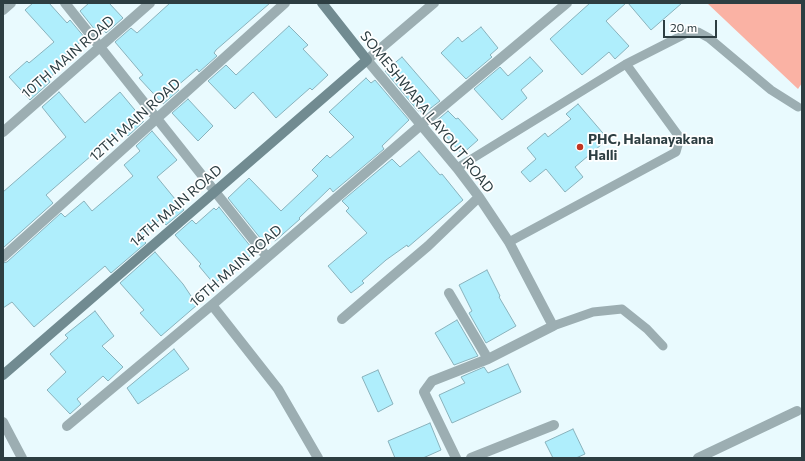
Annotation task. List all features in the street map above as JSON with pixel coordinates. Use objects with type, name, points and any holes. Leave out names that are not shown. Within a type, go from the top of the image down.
[{"type":"street","points":[[3,10],[11,3]]},
{"type":"street","points":[[65,3],[267,257]]},
{"type":"street","name":"10TH MAIN ROAD","points":[[3,132],[150,3]]},
{"type":"street","name":"12TH MAIN ROAD","points":[[3,257],[285,3]]},
{"type":"street","name":"SOMESHWARA LAYOUT ROAD","points":[[322,3],[479,197],[509,242],[553,326]]},
{"type":"street","points":[[367,60],[434,3]]},
{"type":"street","name":"16TH MAIN ROAD","points":[[67,426],[212,305],[421,125],[567,3]]},
{"type":"street","name":"14TH MAIN ROAD","points":[[3,375],[367,60]]},
{"type":"street","points":[[342,319],[428,246],[479,197]]},
{"type":"street","points":[[449,294],[488,359]]},
{"type":"street","points":[[212,305],[278,390],[318,458]]},
{"type":"street","points":[[456,458],[424,392],[432,381],[488,359],[553,326]]},
{"type":"street","points":[[698,458],[797,411]]},
{"type":"street","points":[[3,422],[22,458]]},
{"type":"street","points":[[470,458],[554,425]]},
{"type":"lane","points":[[457,168],[626,64],[688,32],[698,32],[709,38],[771,90],[798,107]]},
{"type":"lane","points":[[509,242],[676,152],[680,138],[626,64]]},
{"type":"lane","points":[[553,326],[593,312],[622,309],[647,329],[662,346]]},
{"type":"shaded area","points":[[707,3],[802,3],[802,83],[798,89]]},
{"type":"building","points":[[33,3],[49,3],[67,23],[70,20],[85,38],[62,58],[67,63],[48,79],[50,82],[30,100],[9,77],[27,61],[29,63],[54,42],[25,10]]},
{"type":"building","points":[[89,3],[109,3],[123,18],[106,33],[104,30],[102,32],[98,27],[95,30],[80,11]]},
{"type":"building","points":[[170,3],[270,3],[216,50],[214,53],[217,56],[199,72],[197,69],[176,87],[179,90],[163,104],[139,78],[143,75],[115,42],[131,28],[137,33]]},
{"type":"building","points":[[590,3],[626,3],[606,21],[629,46],[615,59],[609,52],[582,75],[550,39]]},
{"type":"building","points":[[628,3],[682,3],[651,30]]},
{"type":"building","points":[[289,26],[308,45],[303,49],[328,75],[312,90],[310,88],[276,118],[253,92],[235,109],[208,81],[226,65],[236,75]]},
{"type":"building","points":[[481,27],[498,48],[490,55],[492,57],[466,79],[441,53],[458,37],[462,42]]},
{"type":"building","points":[[402,57],[440,101],[423,114],[420,110],[418,111],[385,71]]},
{"type":"building","points":[[530,57],[543,71],[521,90],[527,98],[502,120],[474,89],[500,67],[508,76]]},
{"type":"building","points":[[366,78],[371,83],[375,80],[409,120],[382,146],[384,149],[333,192],[330,188],[299,218],[300,219],[275,241],[272,239],[265,244],[228,198],[249,178],[281,211],[318,176],[312,170],[327,155],[330,158],[354,137],[329,112]]},
{"type":"building","points":[[59,92],[85,123],[120,92],[144,121],[128,136],[122,129],[46,195],[53,203],[3,248],[3,192],[66,137],[42,107]]},
{"type":"building","points":[[188,99],[213,126],[198,141],[172,113]]},
{"type":"building","name":"PHC, Halanayakana Halli","points":[[578,104],[608,139],[575,167],[583,177],[565,192],[546,169],[530,182],[521,172],[536,159],[527,148],[545,133],[548,137],[571,119],[566,114]]},
{"type":"building","points":[[448,111],[456,119],[458,118],[478,140],[462,154],[434,123]]},
{"type":"building","points":[[152,131],[177,160],[157,177],[184,210],[166,225],[161,219],[147,229],[149,233],[142,239],[146,243],[111,273],[105,266],[34,327],[12,302],[3,308],[3,263],[7,262],[61,213],[65,217],[84,201],[92,211],[133,176],[124,165],[140,151],[136,146]]},
{"type":"building","points":[[419,151],[440,175],[442,174],[463,200],[408,247],[407,245],[386,260],[362,281],[364,283],[351,293],[328,266],[367,233],[346,211],[349,208],[342,201],[392,159],[400,167]]},
{"type":"building","points":[[219,207],[255,252],[214,284],[199,266],[201,264],[175,235],[192,220],[196,224],[214,208],[216,210]]},
{"type":"building","points":[[155,252],[183,284],[197,305],[161,336],[140,313],[144,310],[120,283]]},
{"type":"building","points":[[487,270],[500,296],[499,297],[516,326],[486,343],[469,313],[472,311],[459,285]]},
{"type":"building","points":[[95,311],[114,336],[102,346],[123,367],[108,381],[103,376],[77,399],[81,404],[70,414],[47,390],[66,372],[50,354],[68,338],[65,335]]},
{"type":"building","points":[[457,320],[478,356],[454,365],[435,333]]},
{"type":"building","points":[[174,349],[189,369],[138,404],[127,388]]},
{"type":"building","points":[[508,364],[521,392],[452,423],[439,395],[465,383],[461,377],[484,367],[488,373]]},
{"type":"building","points":[[378,370],[393,404],[378,412],[362,377]]},
{"type":"building","points":[[430,423],[441,450],[423,458],[395,458],[388,441]]},
{"type":"building","points":[[573,429],[585,454],[576,458],[553,458],[545,442]]},
{"type":"place","name":"PHC, Halanayakana Halli","points":[[580,147]]}]
